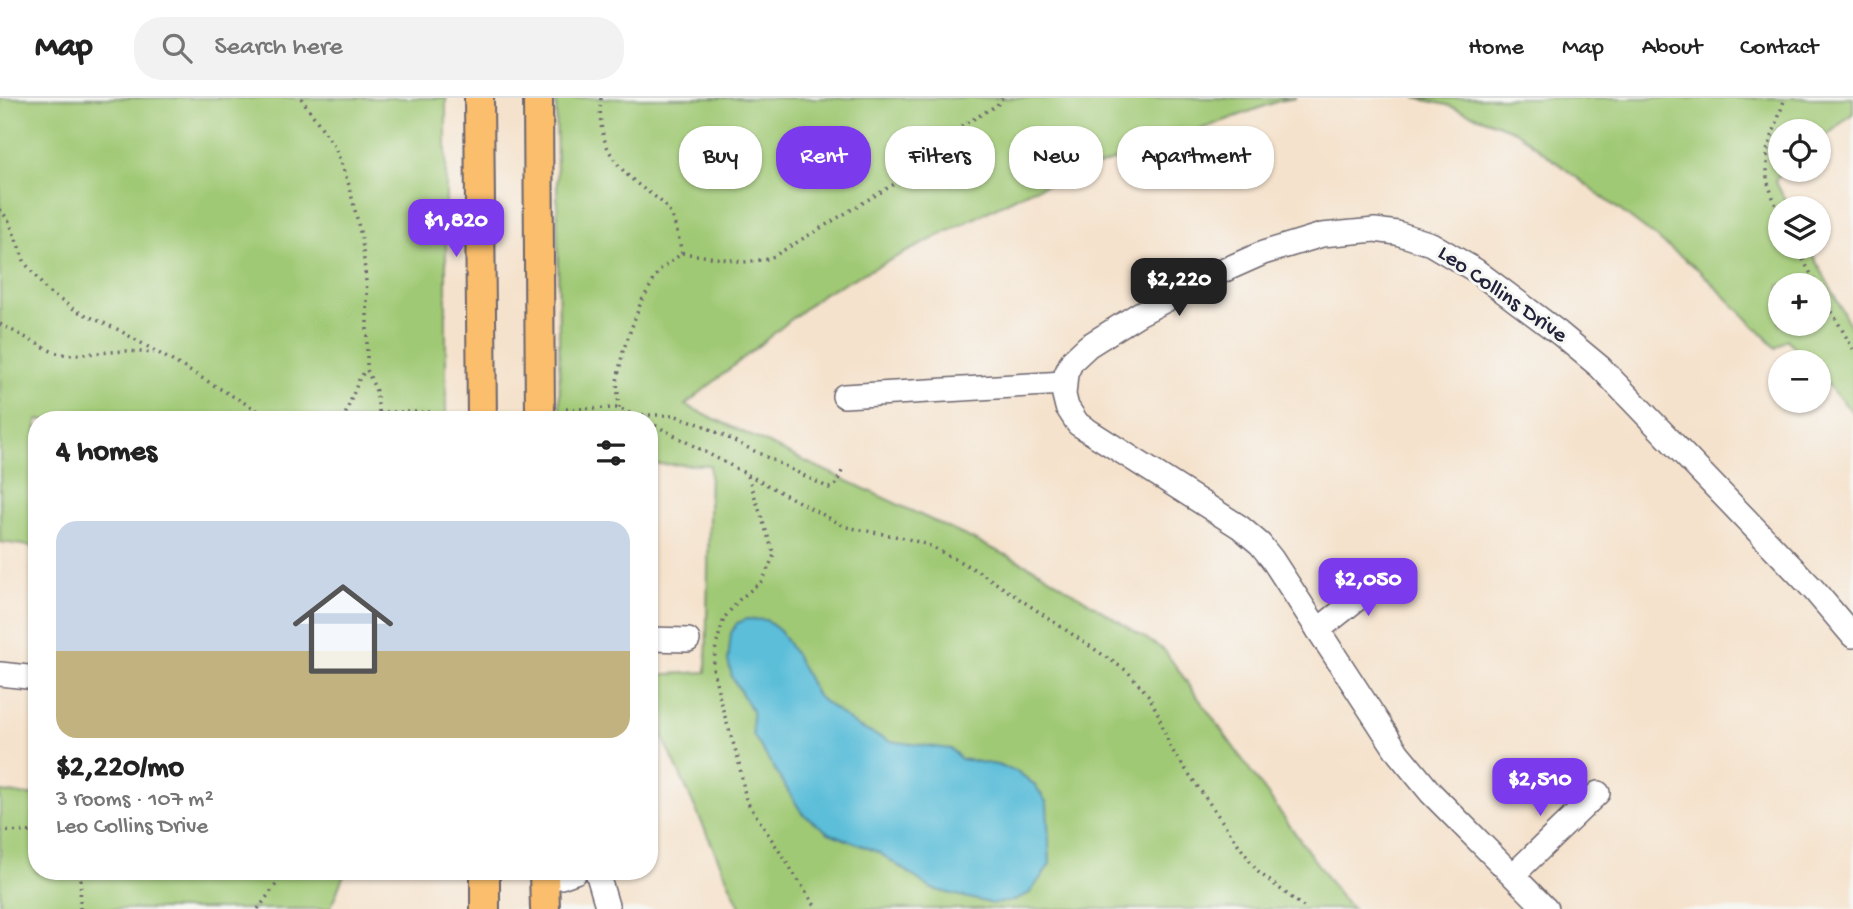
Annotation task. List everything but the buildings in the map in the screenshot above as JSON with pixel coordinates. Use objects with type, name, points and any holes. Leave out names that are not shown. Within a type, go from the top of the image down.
[{"type":"main road","points":[[479,98],[482,411]]},
{"type":"main road","points":[[538,98],[553,411]]},
{"type":"main road","points":[[485,880],[485,909]]},
{"type":"main road","points":[[544,880],[545,909]]},
{"type":"street","name":"Leo Collins Drive","points":[[1065,383],[1072,361],[1088,346],[1139,314],[1218,272],[1263,253],[1322,235],[1375,230],[1397,233],[1430,244],[1475,270],[1559,332],[1600,367],[1795,570],[1853,636]]},
{"type":"street","points":[[844,396],[1065,383],[1067,407],[1079,424],[1240,527],[1260,544],[1398,753],[1431,793],[1546,909]]},
{"type":"street","points":[[1318,630],[1390,573]]},
{"type":"street","points":[[658,639],[688,640]]},
{"type":"street","points":[[0,674],[28,677]]},
{"type":"street","points":[[1513,875],[1598,793]]},
{"type":"street","points":[[599,880],[608,909]]},
{"type":"path","points":[[301,98],[335,148],[349,185],[362,240],[367,292],[367,370],[376,391],[379,411]]},
{"type":"path","points":[[601,98],[600,111],[606,145],[618,167],[665,205],[675,222],[682,253]]},
{"type":"path","points":[[619,408],[617,381],[623,351],[641,302],[659,271],[682,253],[744,262],[769,259],[896,183],[961,127],[997,105],[1002,98]]},
{"type":"path","points":[[1772,196],[1767,180],[1767,151],[1785,98]]},
{"type":"path","points":[[0,209],[9,221],[25,264],[48,292],[77,311],[119,330],[258,411]]},
{"type":"path","points":[[1831,309],[1853,349]]},
{"type":"path","points":[[0,324],[53,352],[68,355],[126,351],[156,353]]},
{"type":"path","points":[[347,411],[360,377],[367,370]]},
{"type":"path","points":[[591,411],[619,408],[626,411]]},
{"type":"path","points":[[658,415],[673,415],[699,424],[829,488],[835,486],[843,469]]},
{"type":"path","points":[[658,427],[846,527],[928,545],[978,570],[1127,671],[1149,696],[1170,747],[1257,871],[1306,909]]},
{"type":"path","points":[[747,474],[774,555],[763,580],[739,600],[724,618],[713,668],[738,758],[746,800],[817,909]]},
{"type":"path","points":[[0,831],[28,832]]},
{"type":"path","points":[[80,909],[81,880]]},
{"type":"path","points":[[258,909],[279,880]]},
{"type":"green space","points":[[0,98],[446,98],[446,411],[28,411],[28,546],[0,542]]},
{"type":"green space","points":[[556,98],[1296,98],[1279,101],[1210,126],[1117,126],[1117,159],[1103,164],[1103,126],[1009,126],[1009,189],[1035,189],[824,293],[685,405],[1036,569],[1164,650],[1343,900],[1353,909],[741,909],[658,726],[658,675],[706,672],[710,465],[658,464],[658,411],[560,411]]},
{"type":"green space","points":[[1415,98],[1853,98],[1853,113],[1831,132],[1831,119],[1768,119],[1768,182],[1776,182],[1783,196],[1768,196],[1768,259],[1815,259],[1823,273],[1768,273],[1768,336],[1831,336],[1831,289],[1853,331],[1853,413],[1831,388],[1831,350],[1797,350],[1787,339],[1776,348],[1699,270],[1515,131],[1447,105]]},
{"type":"green space","points":[[0,792],[28,795],[28,880],[342,880],[330,909],[0,909]]},
{"type":"water","points":[[747,619],[766,620],[780,631],[817,696],[858,727],[889,741],[951,749],[961,759],[997,765],[1018,772],[1035,785],[1047,803],[1050,864],[1030,893],[1015,900],[993,904],[932,889],[878,852],[829,833],[802,813],[753,735],[752,711],[732,677],[728,661],[731,633],[737,623]]}]
